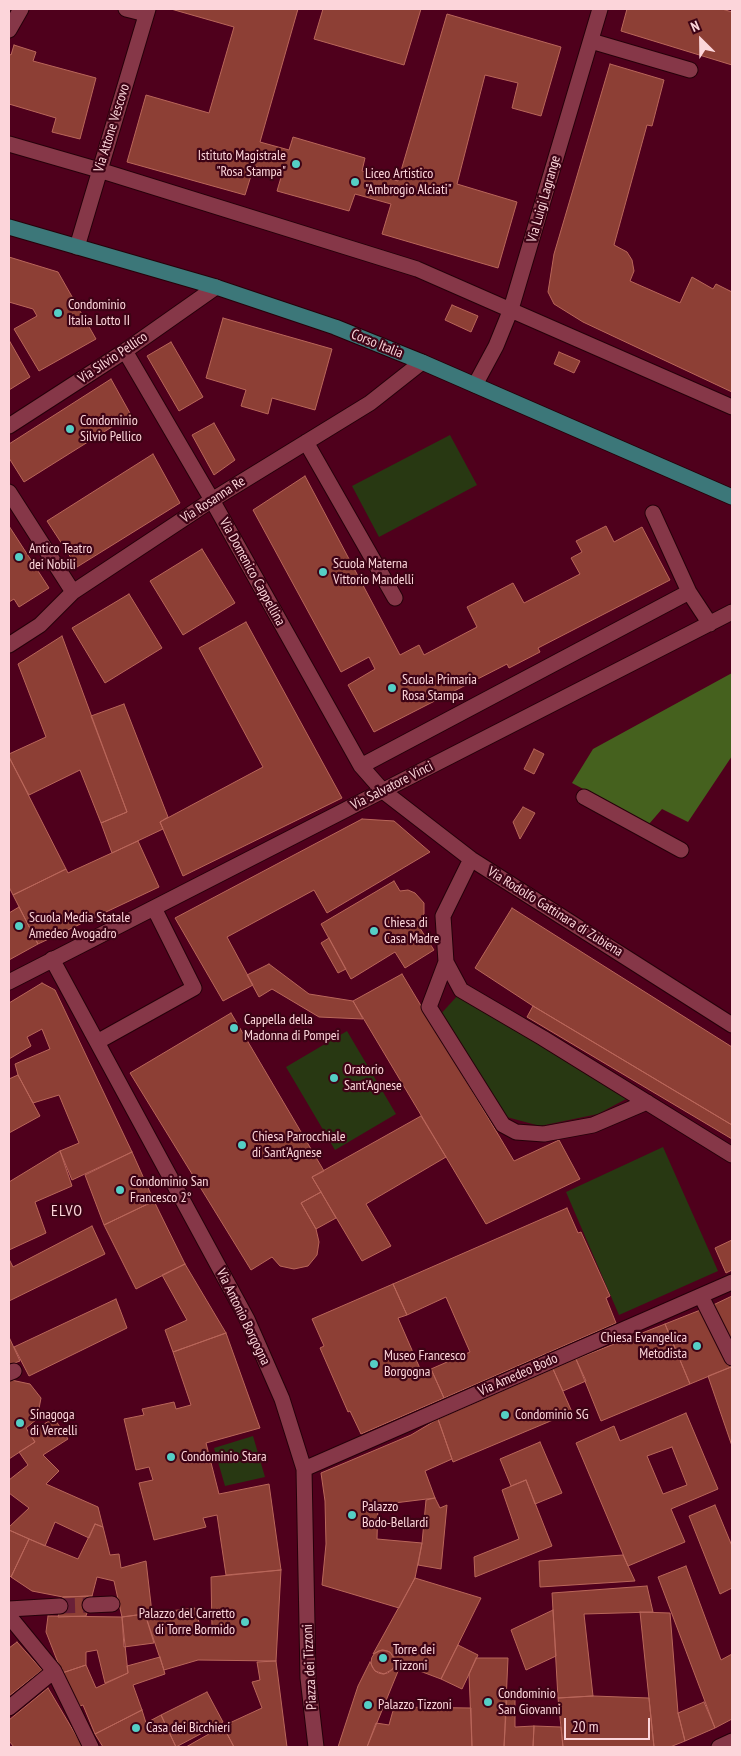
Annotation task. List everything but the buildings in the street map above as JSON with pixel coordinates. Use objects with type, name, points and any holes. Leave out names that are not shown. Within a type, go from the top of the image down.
[{"type":"main road","name":"Corso Italia","points":[[9,227],[216,287],[335,327],[422,362],[732,497]]},
{"type":"street","points":[[9,30],[21,9]]},
{"type":"street","points":[[126,9],[147,12]]},
{"type":"street","name":"Via Luigi Lagrange","points":[[474,385],[496,346],[510,309],[600,9]]},
{"type":"street","name":"Via Attone Vescovo","points":[[77,247],[98,170],[147,12]]},
{"type":"street","points":[[591,41],[690,70]]},
{"type":"street","points":[[9,144],[417,269],[732,407]]},
{"type":"street","name":"Via Silvio Pellico","points":[[9,426],[125,351],[216,287]]},
{"type":"street","name":"Via Domenico Cappellina","points":[[125,351],[212,500],[360,766],[383,790]]},
{"type":"street","name":"Via Rosanna Re","points":[[9,646],[40,625],[73,592],[212,500],[370,403],[422,362]]},
{"type":"street","points":[[306,442],[395,598]]},
{"type":"street","points":[[9,492],[73,592]]},
{"type":"street","points":[[653,513],[689,592],[710,624]]},
{"type":"street","points":[[360,766],[689,592]]},
{"type":"street","name":"Via Salvatore Vinci","points":[[9,982],[732,612]]},
{"type":"street","name":"Via Rodolfo Gattinara di Zubiena","points":[[383,790],[471,858],[732,1025]]},
{"type":"street","points":[[584,798],[682,850]]},
{"type":"street","points":[[471,858],[443,916],[446,962],[429,1007],[503,1124],[516,1132],[544,1134],[593,1125],[647,1102]]},
{"type":"street","points":[[97,1042],[194,988],[154,908]]},
{"type":"street","name":"Via Antonio Borgogna","points":[[52,959],[247,1319],[282,1399],[304,1469],[307,1587]]},
{"type":"street","points":[[446,962],[461,990],[732,1155]]},
{"type":"street","name":"Via Amedeo Bodo","points":[[304,1469],[732,1282]]},
{"type":"street","points":[[701,1296],[732,1358]]},
{"type":"street","name":"Piazza dei Tizzoni","points":[[307,1587],[308,1678],[316,1747]]},
{"type":"street","points":[[90,1605],[112,1604]]},
{"type":"street","points":[[9,1608],[60,1606]]},
{"type":"street","points":[[9,1616],[54,1671],[91,1747]]},
{"type":"street","points":[[9,1708],[54,1671]]},
{"type":"street","points":[[719,1747],[732,1741]]},
{"type":"green space","points":[[450,435],[477,485],[379,537],[352,486]]},
{"type":"green space","points":[[732,673],[732,756],[688,822],[662,809],[649,824],[572,783],[593,749]]},
{"type":"green space","points":[[458,995],[626,1099],[598,1114],[540,1126],[503,1116],[439,1016]]},
{"type":"green space","points":[[347,1031],[396,1114],[335,1150],[286,1067]]},
{"type":"green space","points":[[663,1147],[718,1271],[619,1315],[566,1192]]},
{"type":"green space","points":[[253,1436],[265,1477],[225,1486],[214,1448]]},
{"type":"tunnel","points":[[60,1606],[90,1605]]},
{"type":"place","name":"Istituto Magistrale \"Rosa Stampa\"","points":[[296,164]]},
{"type":"place","name":"Liceo Artistico \"Ambrogio Alciati\"","points":[[355,182]]},
{"type":"place","name":"Condominio Italia Lotto II","points":[[58,313]]},
{"type":"place","name":"Condominio Silvio Pellico","points":[[70,429]]},
{"type":"place","name":"Antico Teatro dei Nobili","points":[[19,557]]},
{"type":"place","name":"Scuola Materna Vittorio Mandelli","points":[[323,572]]},
{"type":"place","name":"Scuola Primaria Rosa Stampa","points":[[392,688]]},
{"type":"place","name":"Scuola Media Statale Amedeo Avogadro","points":[[19,926]]},
{"type":"place","name":"Chiesa di Casa Madre","points":[[374,931]]},
{"type":"place","name":"Cappella della Madonna di Pompei","points":[[234,1028]]},
{"type":"place","name":"Oratorio Sant'Agnese","points":[[334,1078]]},
{"type":"place","name":"Chiesa Parrocchiale di Sant'Agnese","points":[[242,1145]]},
{"type":"place","name":"Condominio San Francesco 2°","points":[[120,1190]]},
{"type":"place","name":"Chiesa Evangelica Metodista","points":[[697,1346]]},
{"type":"place","name":"Museo Francesco Borgogna","points":[[374,1364]]},
{"type":"place","name":"Condominio SG","points":[[505,1415]]},
{"type":"place","name":"Sinagoga di Vercelli","points":[[20,1423]]},
{"type":"place","name":"Condominio Stara","points":[[171,1457]]},
{"type":"place","name":"Palazzo Bodo-Bellardi","points":[[352,1515]]},
{"type":"place","name":"Palazzo del Carretto di Torre Bormido","points":[[245,1622]]},
{"type":"place","name":"Torre dei Tizzoni","points":[[383,1658]]},
{"type":"place","name":"Condominio San Giovanni","points":[[488,1702]]},
{"type":"place","name":"Palazzo Tizzoni","points":[[368,1705]]},
{"type":"place","name":"Casa dei Bicchieri","points":[[136,1728]]},
{"type":"district","name":"ELVO","points":[[67,1211]]}]
